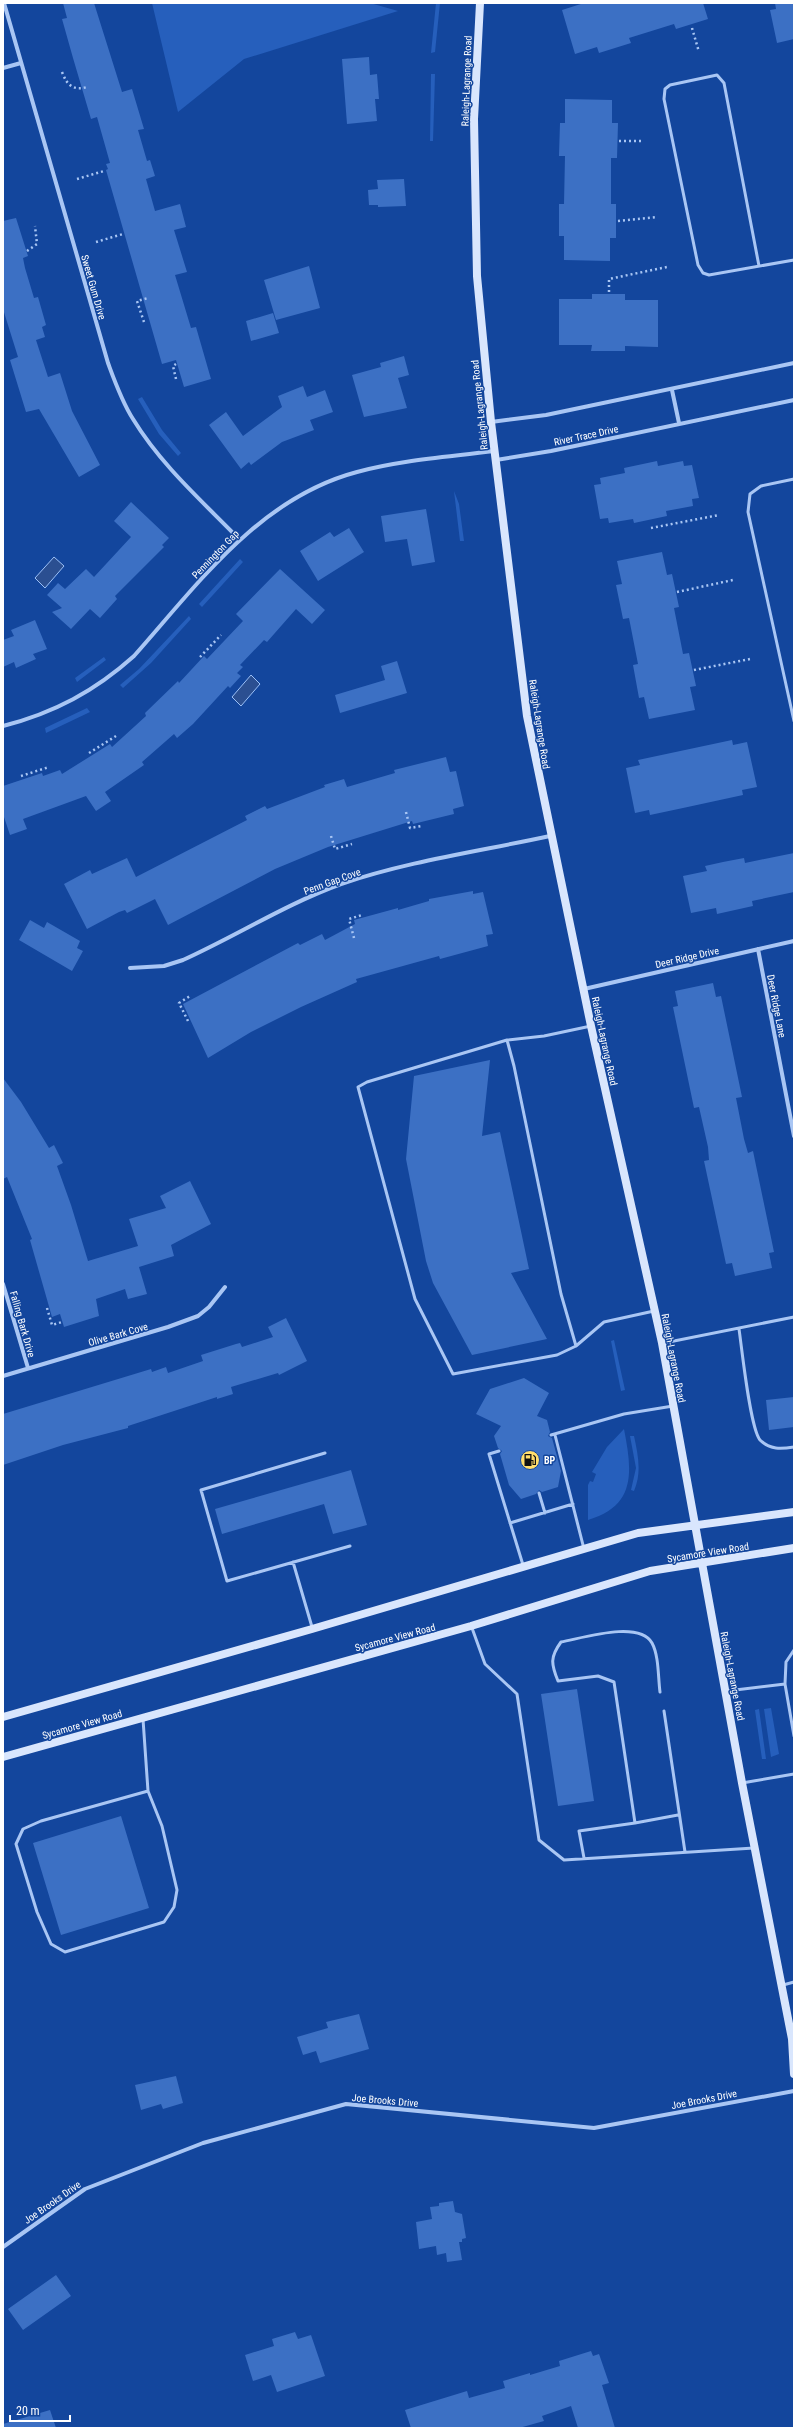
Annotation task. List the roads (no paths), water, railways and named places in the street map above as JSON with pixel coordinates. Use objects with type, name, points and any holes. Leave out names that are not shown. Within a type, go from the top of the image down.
[{"type":"main road","name":"Raleigh-Lagrange Road","points":[[480,3],[474,111],[474,200],[477,276],[494,451],[527,716],[550,836],[662,1343],[742,1783],[756,1848],[781,1985],[793,2039],[794,2074]]},
{"type":"main road","points":[[3,1717],[312,1629],[638,1533],[694,1524],[794,1512]]},
{"type":"main road","name":"Sycamore View Road","points":[[3,1757],[471,1626],[650,1571],[794,1548]]},
{"type":"street","name":"Sweet Gum Drive","points":[[4,3],[106,356],[121,397],[133,419],[158,454],[239,539]]},
{"type":"street","points":[[3,68],[21,63]]},
{"type":"street","points":[[491,422],[546,415],[672,390],[794,363]]},
{"type":"street","points":[[672,390],[679,423]]},
{"type":"street","name":"River Trace Drive","points":[[496,460],[551,451],[794,400]]},
{"type":"street","name":"Pennington Gap","points":[[3,726],[65,705],[88,692],[121,668],[134,656],[239,539],[282,505],[344,476],[393,464],[494,451]]},
{"type":"street","name":"Penn Gap Cove","points":[[130,968],[164,966],[183,960],[301,901],[342,884],[408,866],[550,836]]},
{"type":"street","name":"Deer Ridge Drive","points":[[584,989],[794,941]]},
{"type":"street","name":"Deer Ridge Lane","points":[[758,949],[794,1136]]},
{"type":"street","name":"Falling Bark Drive","points":[[3,1284],[28,1368]]},
{"type":"street","name":"Olive Bark Cove","points":[[3,1376],[168,1327],[198,1316],[209,1306],[225,1287]]},
{"type":"street","name":"Joe Brooks Drive","points":[[3,2247],[85,2189],[204,2143],[346,2104],[594,2128],[794,2091]]},
{"type":"lane","points":[[760,266],[724,83],[717,76],[670,85],[665,89],[664,99],[698,265],[703,272],[709,275],[760,266],[794,260]]},
{"type":"lane","points":[[794,479],[761,486],[755,490],[750,494],[748,512],[794,721]]},
{"type":"lane","points":[[591,1026],[544,1036],[507,1040],[367,1082],[358,1087],[415,1299],[453,1374],[557,1355],[576,1346],[604,1322],[655,1311]]},
{"type":"lane","points":[[507,1040],[514,1066],[561,1294],[576,1346]]},
{"type":"lane","points":[[662,1343],[794,1318]]},
{"type":"lane","points":[[739,1329],[755,1432],[769,1447],[781,1449],[794,1447]]},
{"type":"lane","points":[[584,1549],[553,1435],[624,1414],[673,1406]]},
{"type":"lane","points":[[499,1451],[489,1454],[524,1567]]},
{"type":"lane","points":[[325,1453],[201,1490],[227,1581],[350,1546]]},
{"type":"lane","points":[[539,1493],[545,1513]]},
{"type":"lane","points":[[510,1523],[573,1504]]},
{"type":"lane","points":[[293,1562],[312,1629]]},
{"type":"lane","points":[[471,1626],[485,1664],[517,1694],[539,1840],[564,1860],[756,1848]]},
{"type":"lane","points":[[635,1823],[614,1682],[598,1676],[558,1681],[553,1670],[553,1654],[561,1642],[626,1631],[640,1633],[646,1636],[652,1644],[660,1692]]},
{"type":"lane","points":[[794,1650],[786,1662],[785,1684],[794,1736]]},
{"type":"lane","points":[[726,1692],[785,1684]]},
{"type":"lane","points":[[664,1711],[678,1815],[685,1852]]},
{"type":"lane","points":[[143,1717],[148,1791],[162,1826],[177,1890],[174,1907],[164,1922],[65,1952],[51,1944],[37,1912],[16,1844],[23,1829],[41,1821],[148,1791]]},
{"type":"lane","points":[[742,1783],[794,1774]]},
{"type":"lane","points":[[584,1858],[579,1831],[678,1815]]},
{"type":"lane","points":[[781,1985],[794,1982]]},
{"type":"place","name":"BP","points":[[530,1460]]}]
